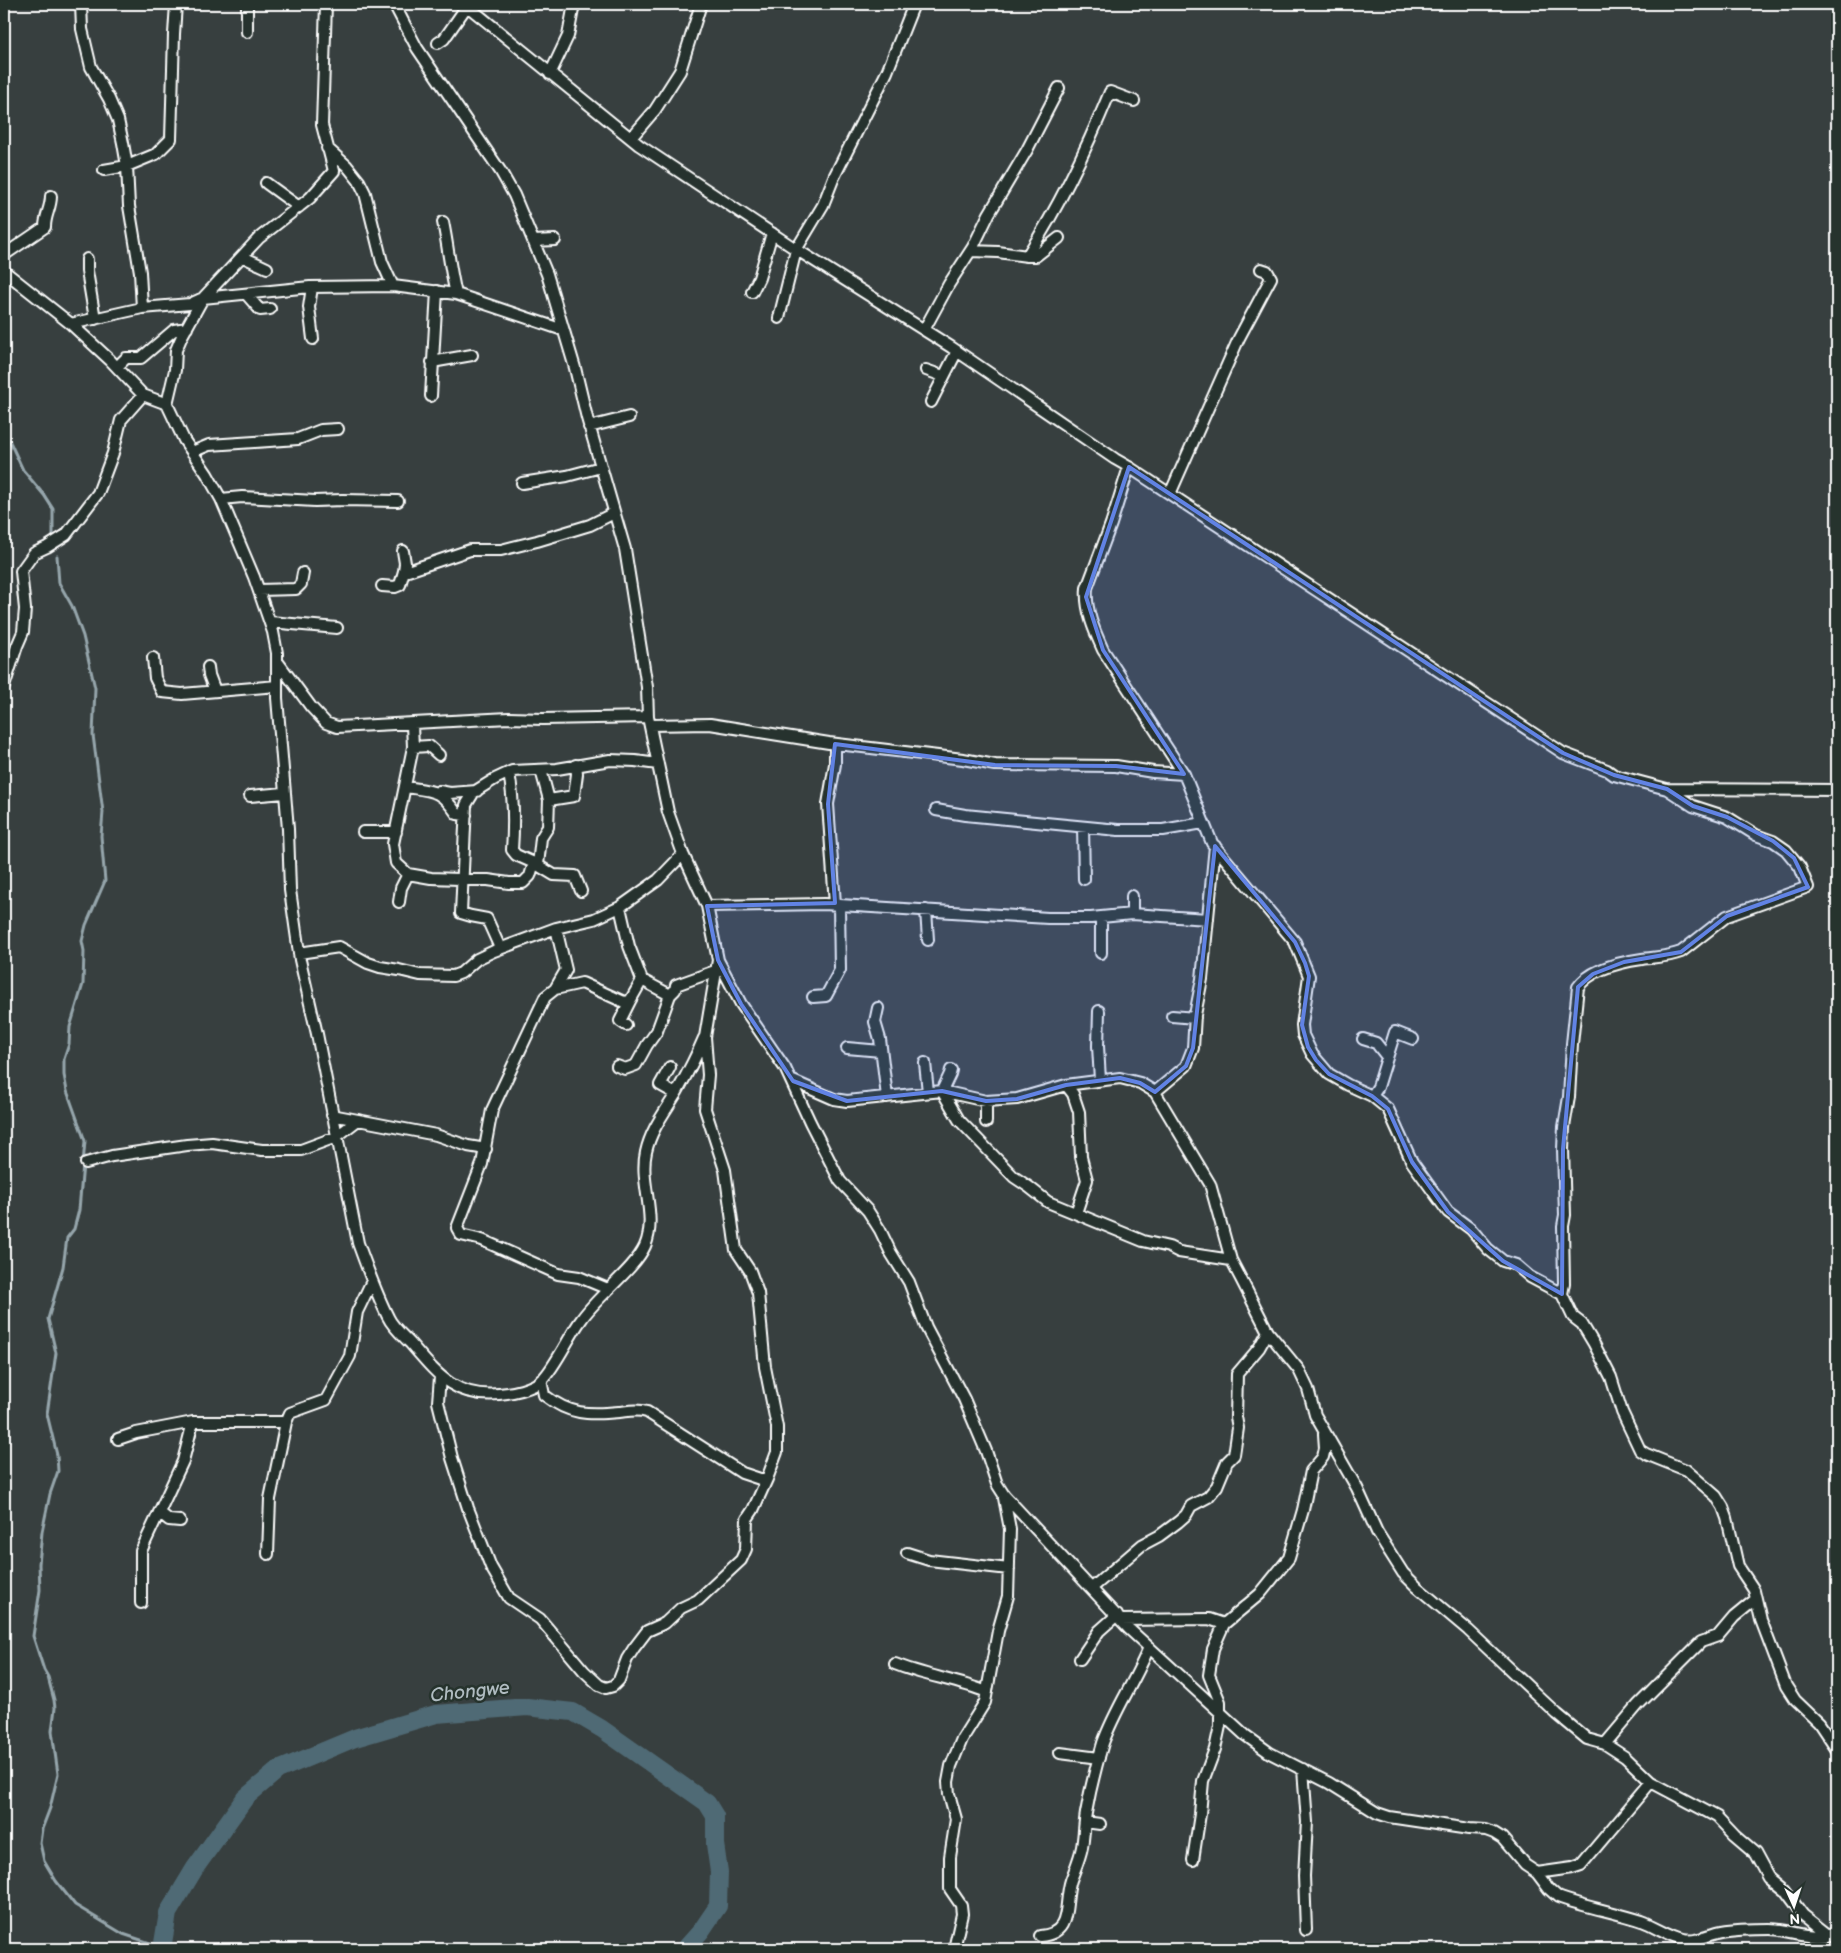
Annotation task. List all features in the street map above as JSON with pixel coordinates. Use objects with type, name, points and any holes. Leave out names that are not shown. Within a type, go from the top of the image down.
[{"type":"street","points":[[81,4],[82,29],[91,67],[109,99],[118,120],[127,166],[129,206],[140,272],[142,308]]},
{"type":"street","points":[[104,170],[127,166],[156,154],[171,139],[176,4]]},
{"type":"street","points":[[247,4],[247,32]]},
{"type":"street","points":[[326,4],[322,125],[334,172],[310,198],[260,238],[203,298],[176,350],[175,370],[167,404],[184,440],[221,499],[259,590],[270,622],[277,661],[290,890],[299,953],[317,1034],[358,1244],[388,1319],[440,1377],[457,1388],[484,1395],[515,1393],[541,1380],[581,1319],[636,1260],[645,1246],[649,1230],[649,1197],[645,1179],[645,1156],[648,1142],[655,1126],[694,1062],[705,1037]]},
{"type":"street","points":[[394,4],[417,48],[502,172],[514,195],[547,274],[625,549],[647,687],[649,721],[668,812],[683,854],[707,906],[718,960],[741,1004],[793,1081],[810,1122],[840,1181],[868,1211],[880,1230],[890,1253],[909,1282],[926,1327],[964,1399],[986,1451],[997,1484],[1004,1495],[1149,1647],[1220,1713],[1270,1753],[1329,1783],[1377,1813],[1388,1817],[1486,1830],[1494,1833],[1502,1838],[1524,1865],[1538,1873],[1549,1889],[1558,1897],[1643,1922],[1691,1942],[1695,1949]]},
{"type":"street","points":[[550,74],[568,36],[574,4]]},
{"type":"street","points":[[631,138],[655,110],[680,71],[701,4]]},
{"type":"street","points":[[779,318],[796,250],[823,206],[834,177],[883,80],[914,4]]},
{"type":"street","points":[[438,43],[444,39],[466,5],[631,138],[796,250],[957,351],[1115,459],[1563,753],[1607,770],[1614,775],[1667,789],[1837,790]]},
{"type":"street","points":[[924,330],[949,284],[971,251],[989,214],[1027,150],[1059,88]]},
{"type":"street","points":[[1027,256],[1042,234],[1088,146],[1110,92],[1134,101]]},
{"type":"street","points":[[327,147],[347,166],[359,181],[365,193],[382,262],[393,286]]},
{"type":"street","points":[[266,183],[299,207]]},
{"type":"street","points":[[4,255],[46,227],[45,215],[51,206],[51,196]]},
{"type":"street","points":[[443,222],[449,265],[456,294]]},
{"type":"street","points":[[752,292],[759,278],[772,233]]},
{"type":"street","points":[[971,251],[1036,256],[1059,238]]},
{"type":"street","points":[[534,241],[555,240]]},
{"type":"street","points":[[243,257],[267,268]]},
{"type":"street","points":[[87,259],[87,271],[95,319]]},
{"type":"street","points":[[1170,494],[1239,338],[1271,278],[1267,271],[1261,269]]},
{"type":"street","points":[[4,271],[72,324],[143,395],[167,404]]},
{"type":"street","points":[[72,324],[142,308],[190,304],[203,298],[312,287],[393,286],[456,294],[563,330]]},
{"type":"street","points":[[312,287],[309,307],[313,339]]},
{"type":"street","points":[[431,396],[437,292]]},
{"type":"street","points":[[246,294],[260,310],[270,309]]},
{"type":"street","points":[[117,367],[126,358],[141,358],[174,330],[186,328]]},
{"type":"street","points":[[931,402],[957,351]]},
{"type":"street","points":[[432,362],[472,355]]},
{"type":"street","points":[[926,370],[943,376]]},
{"type":"street","points":[[4,687],[16,646],[23,632],[25,609],[21,571],[34,553],[66,535],[98,493],[113,453],[121,420],[143,395]]},
{"type":"street","points":[[590,427],[629,417]]},
{"type":"street","points":[[192,452],[209,445],[298,439],[321,430],[338,429]]},
{"type":"street","points":[[1129,467],[1111,524],[1092,571],[1086,598],[1094,631],[1103,650],[1184,774],[1214,846],[1295,942],[1309,976],[1302,1025],[1308,1048],[1329,1074],[1372,1096],[1388,1109],[1412,1162],[1448,1212],[1471,1229],[1488,1249],[1503,1261],[1516,1265],[1530,1277],[1562,1294]]},
{"type":"street","points":[[522,483],[567,476],[601,468]]},
{"type":"street","points":[[221,499],[242,497],[315,502],[342,500],[398,501]]},
{"type":"street","points":[[404,571],[408,572],[470,550],[501,550],[537,541],[590,525],[614,513]]},
{"type":"street","points":[[382,586],[395,588],[400,585],[405,563],[403,551]]},
{"type":"street","points":[[259,590],[296,589],[301,584],[302,573]]},
{"type":"street","points":[[270,622],[337,628]]},
{"type":"street","points":[[153,658],[155,678],[162,692],[182,694],[277,686]]},
{"type":"street","points":[[277,661],[311,707],[326,723],[337,727],[500,718],[710,724],[835,744],[963,759],[995,765],[1116,766],[1153,772],[1184,774]]},
{"type":"street","points":[[208,667],[215,691]]},
{"type":"street","points":[[412,724],[413,747],[393,844],[396,863],[408,874],[431,878],[523,883],[530,876],[536,864],[541,838],[548,826],[549,800],[541,770]]},
{"type":"street","points":[[813,997],[826,996],[840,970],[837,904],[828,804],[835,764],[835,744]]},
{"type":"street","points":[[413,747],[429,746],[439,755]]},
{"type":"street","points":[[500,948],[487,919],[461,912],[466,805],[477,791],[509,772],[576,766],[610,760],[658,764]]},
{"type":"street","points":[[549,800],[574,796],[576,766]]},
{"type":"street","points":[[509,772],[513,792],[512,850],[516,855],[554,875],[575,876],[581,891]]},
{"type":"street","points":[[405,786],[450,793],[477,791]]},
{"type":"street","points":[[1667,789],[1693,806],[1727,817],[1756,835],[1773,841],[1786,850],[1800,867],[1808,887],[1727,916],[1681,952],[1672,956],[1624,962],[1583,979],[1578,987],[1569,1097],[1564,1127],[1563,1190],[1565,1215],[1563,1226],[1564,1283],[1562,1294],[1573,1317],[1582,1324],[1611,1377],[1622,1412],[1640,1450],[1686,1470],[1716,1496],[1723,1507],[1738,1566],[1754,1590],[1768,1640],[1786,1686],[1795,1700],[1819,1723],[1837,1750]]},
{"type":"street","points":[[433,791],[446,798],[457,814],[466,815]]},
{"type":"street","points":[[250,796],[284,793]]},
{"type":"street","points":[[936,810],[965,815],[1118,830],[1163,830],[1203,823]]},
{"type":"street","points":[[1082,827],[1084,879]]},
{"type":"street","points":[[363,832],[396,832]]},
{"type":"street","points":[[1155,1092],[1186,1066],[1193,1048],[1195,1018],[1202,979],[1214,846]]},
{"type":"street","points":[[299,953],[340,947],[368,963],[380,967],[420,975],[453,976],[461,973],[477,959],[500,948],[556,928],[594,919],[620,907],[658,880],[683,854]]},
{"type":"street","points":[[399,902],[401,888],[408,874]]},
{"type":"street","points":[[1132,896],[1132,914]]},
{"type":"street","points":[[707,906],[837,904],[1048,918],[1101,917],[1132,914],[1208,919]]},
{"type":"street","points":[[620,907],[629,946],[642,980],[670,995]]},
{"type":"street","points":[[926,910],[928,940]]},
{"type":"street","points":[[1101,917],[1101,953]]},
{"type":"street","points":[[556,928],[566,970],[555,988],[546,997],[492,1110],[482,1164],[458,1228],[462,1236],[482,1240],[558,1274],[579,1277],[608,1289]]},
{"type":"street","points":[[440,1377],[438,1402],[452,1458],[468,1508],[491,1567],[509,1598],[540,1619],[584,1672],[599,1685],[606,1688],[613,1686],[619,1680],[627,1659],[647,1631],[665,1623],[681,1608],[698,1600],[741,1560],[746,1549],[747,1519],[767,1479],[777,1452],[777,1427],[765,1367],[758,1293],[750,1272],[736,1250],[725,1170],[705,1109],[708,1075],[705,1037],[718,960]]},
{"type":"street","points":[[617,1066],[625,1069],[636,1065],[657,1031],[670,995],[675,990],[676,985],[715,971]]},
{"type":"street","points":[[626,1025],[620,1021],[642,980]]},
{"type":"street","points":[[555,988],[582,983],[624,1002],[630,1001]]},
{"type":"street","points":[[878,1008],[875,1022],[887,1097]]},
{"type":"street","points":[[1099,1011],[1100,1080]]},
{"type":"street","points":[[1172,1016],[1195,1018]]},
{"type":"street","points":[[1372,1096],[1378,1086],[1395,1032],[1413,1039]]},
{"type":"street","points":[[1363,1039],[1376,1043],[1387,1058]]},
{"type":"street","points":[[847,1048],[881,1051]]},
{"type":"street","points":[[926,1063],[928,1092]]},
{"type":"street","points":[[670,1067],[660,1085],[676,1094]]},
{"type":"street","points":[[942,1091],[950,1070]]},
{"type":"street","points":[[793,1081],[834,1098],[847,1101],[942,1091],[986,1101],[1018,1099],[1066,1085],[1120,1078],[1140,1083],[1155,1092],[1210,1184],[1231,1260],[1268,1332],[1299,1370],[1308,1389],[1315,1415],[1357,1488],[1377,1532],[1403,1572],[1417,1587],[1468,1630],[1556,1714],[1587,1739],[1605,1744],[1625,1758],[1651,1782],[1717,1817],[1735,1836],[1756,1853],[1768,1876],[1785,1891],[1803,1916],[1826,1934]]},
{"type":"street","points":[[1066,1085],[1073,1094],[1079,1112],[1081,1157],[1087,1180],[1076,1213]]},
{"type":"street","points":[[942,1091],[959,1120],[1014,1178],[1029,1186],[1048,1202],[1143,1241],[1169,1247],[1179,1252],[1231,1260]]},
{"type":"street","points":[[986,1101],[986,1122]]},
{"type":"street","points":[[332,1115],[436,1135],[468,1146],[486,1149]]},
{"type":"street","points":[[86,1163],[112,1156],[212,1143],[262,1150],[301,1150],[336,1137],[358,1120]]},
{"type":"street","points":[[268,1554],[270,1499],[286,1422],[290,1413],[326,1400],[350,1356],[357,1312],[372,1281]]},
{"type":"street","points":[[1092,1588],[1142,1545],[1159,1536],[1178,1522],[1186,1515],[1191,1506],[1208,1497],[1217,1486],[1227,1462],[1234,1455],[1238,1428],[1236,1417],[1237,1374],[1259,1348],[1268,1332]]},
{"type":"street","points":[[541,1380],[544,1395],[569,1410],[586,1414],[639,1410],[647,1412],[742,1473],[760,1479],[767,1479]]},
{"type":"street","points":[[118,1439],[136,1433],[193,1422],[286,1422]]},
{"type":"street","points":[[141,1603],[141,1552],[182,1461],[193,1422]]},
{"type":"street","points":[[1193,1860],[1203,1781],[1215,1749],[1220,1726],[1220,1702],[1209,1670],[1213,1649],[1224,1624],[1260,1594],[1289,1558],[1303,1510],[1311,1471],[1322,1457],[1325,1448],[1324,1430]]},
{"type":"street","points":[[954,1949],[962,1914],[961,1905],[950,1889],[950,1856],[956,1819],[949,1794],[948,1782],[962,1739],[985,1702],[998,1630],[1008,1596],[1010,1529],[1004,1495]]},
{"type":"street","points":[[159,1512],[169,1520],[180,1521]]},
{"type":"street","points":[[907,1553],[929,1560],[1009,1569]]},
{"type":"street","points":[[1605,1744],[1638,1705],[1701,1642],[1718,1636],[1734,1617],[1756,1599]]},
{"type":"street","points":[[1080,1660],[1099,1631],[1119,1617],[1209,1619],[1224,1624]]},
{"type":"street","points":[[1040,1936],[1054,1934],[1064,1922],[1069,1887],[1082,1848],[1085,1822],[1099,1758],[1111,1722],[1143,1663],[1149,1647]]},
{"type":"street","points":[[895,1664],[929,1676],[971,1686],[987,1692]]},
{"type":"street","points":[[1060,1753],[1099,1758]]},
{"type":"street","points":[[1303,1769],[1307,1822],[1304,1876],[1306,1930]]},
{"type":"street","points":[[1538,1873],[1581,1865],[1651,1782]]},
{"type":"street","points":[[1085,1822],[1100,1824]]},
{"type":"street","points":[[1686,1940],[1720,1932],[1749,1929],[1773,1929],[1812,1935],[1837,1931]]},
{"type":"highlighted area","points":[[1129,467],[1563,753],[1614,775],[1667,789],[1693,806],[1727,817],[1773,841],[1794,858],[1808,887],[1727,916],[1681,952],[1624,962],[1593,974],[1578,987],[1563,1149],[1562,1294],[1503,1261],[1448,1212],[1412,1162],[1388,1109],[1372,1096],[1329,1074],[1316,1060],[1308,1047],[1302,1025],[1309,976],[1305,963],[1295,942],[1215,846],[1193,1048],[1186,1066],[1155,1092],[1140,1083],[1120,1078],[1066,1085],[1017,1099],[986,1101],[942,1091],[847,1101],[793,1081],[741,1004],[718,960],[707,906],[835,903],[828,804],[835,744],[995,765],[1116,766],[1184,774],[1103,650],[1086,597]]},
{"type":"waterway","points":[[4,434],[10,442],[23,470],[53,509],[53,537]]},
{"type":"waterway","points":[[57,556],[59,583],[72,606],[83,636],[95,688],[93,735],[103,812],[101,836],[105,881],[86,925],[82,941],[84,951],[83,984],[70,1027],[69,1044],[64,1059],[67,1091],[85,1141],[79,1210],[74,1229],[67,1238],[63,1267],[48,1319],[56,1353],[47,1414],[57,1455],[58,1471],[50,1494],[42,1532],[39,1564],[40,1590],[33,1636],[54,1700],[55,1708],[52,1731],[58,1774],[50,1808],[42,1829],[40,1843],[44,1861],[56,1881],[75,1905],[123,1934],[162,1947]]},
{"type":"waterway","name":"Chongwe","points":[[162,1949],[168,1913],[195,1868],[245,1798],[278,1770],[355,1738],[436,1714],[527,1707],[573,1712],[602,1729],[707,1803],[715,1816],[715,1844],[719,1872],[718,1906],[701,1931],[685,1949]]}]
